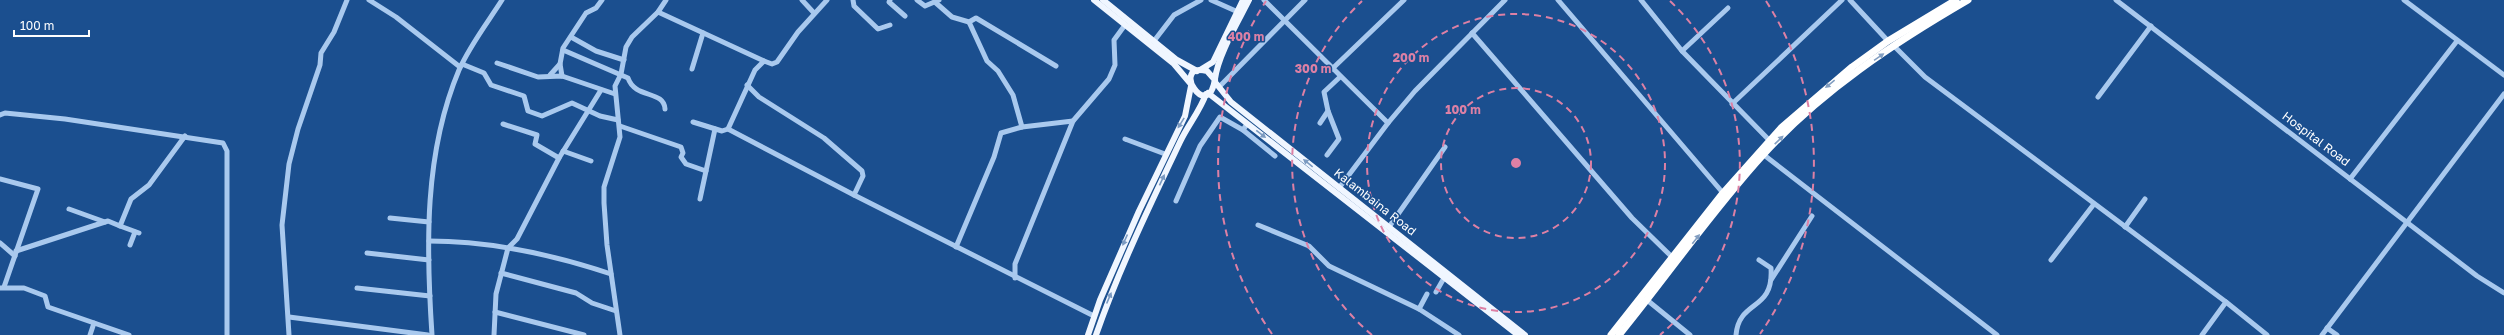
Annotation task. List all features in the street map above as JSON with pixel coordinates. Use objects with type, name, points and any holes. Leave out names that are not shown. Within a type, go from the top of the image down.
[{"type":"highway","points":[[1611,335],[1723,193],[1768,140],[1818,93],[1888,41],[1956,0]]},
{"type":"highway","points":[[1619,335],[1764,155],[1832,91],[1894,46],[1968,0]]},
{"type":"main road","points":[[1094,0],[1174,64],[1199,94],[1207,93],[1518,335]]},
{"type":"main road","points":[[1103,0],[1177,60],[1198,71],[1207,71],[1216,83]]},
{"type":"main road","points":[[1088,335],[1094,316],[1122,247],[1165,154],[1185,116],[1193,75],[1213,62],[1243,0]]},
{"type":"main road","points":[[1096,335],[1107,302],[1146,214],[1186,129],[1207,93],[1216,83],[1224,54],[1249,0]]},
{"type":"main road","name":"Kalambaina Road","points":[[1216,83],[1231,102],[1525,335]]},
{"type":"street","points":[[289,335],[282,224],[289,164],[298,129],[320,65],[321,53],[334,32],[347,0]]},
{"type":"street","points":[[369,0],[396,17],[461,66],[484,72],[491,85],[524,96],[528,111],[542,116],[572,103],[587,111],[618,120]]},
{"type":"street","points":[[432,335],[429,222],[432,174],[446,103],[461,66],[502,0]]},
{"type":"street","points":[[562,76],[560,64],[563,50],[586,12],[596,8],[602,0]]},
{"type":"street","points":[[620,335],[606,246],[604,187],[620,137],[615,86],[621,74],[626,46],[632,37],[658,12],[666,0]]},
{"type":"street","points":[[802,0],[814,13]]},
{"type":"street","points":[[658,12],[772,64],[777,62],[814,13],[827,0]]},
{"type":"street","points":[[853,0],[854,6],[878,29],[890,24]]},
{"type":"street","points":[[890,0],[889,2],[905,16]]},
{"type":"street","points":[[917,0],[925,6],[937,1],[952,17],[969,22],[976,18],[1056,66]]},
{"type":"street","points":[[1154,41],[1174,15],[1201,0]]},
{"type":"street","points":[[1211,0],[1238,12]]},
{"type":"street","points":[[1264,0],[1340,78],[1388,122]]},
{"type":"street","points":[[1216,83],[1305,0]]},
{"type":"street","points":[[1332,69],[1404,0]]},
{"type":"street","points":[[1339,188],[1388,122],[1505,0]]},
{"type":"street","points":[[1558,0],[1723,193]]},
{"type":"street","points":[[1641,0],[1682,50],[1768,140]]},
{"type":"street","points":[[1732,104],[1842,0]]},
{"type":"street","points":[[1850,0],[1888,41]]},
{"type":"street","name":"Hospital Road","points":[[2116,0],[2477,276],[2504,293]]},
{"type":"street","points":[[2404,0],[2504,75]]},
{"type":"street","points":[[1682,50],[1728,8]]},
{"type":"street","points":[[969,22],[987,61],[998,71],[1012,95],[1022,127]]},
{"type":"street","points":[[1015,278],[1015,264],[1073,121],[1109,79],[1115,65],[1114,40],[1125,25]]},
{"type":"street","points":[[2098,96],[2151,26]]},
{"type":"street","points":[[692,69],[704,33]]},
{"type":"street","points":[[1472,33],[1632,218],[1673,258]]},
{"type":"street","points":[[571,37],[602,53],[624,60]]},
{"type":"street","points":[[2350,179],[2457,41]]},
{"type":"street","points":[[1894,46],[1925,77],[2226,302],[2267,335]]},
{"type":"street","points":[[563,50],[628,78],[631,86],[640,93],[652,94],[659,99],[665,106],[665,109]]},
{"type":"street","points":[[693,122],[722,132],[728,129],[745,93],[747,85],[755,70],[764,61]]},
{"type":"street","points":[[497,63],[538,77],[550,75],[562,76],[615,94]]},
{"type":"street","points":[[550,75],[560,64]]},
{"type":"street","points":[[1327,155],[1339,139],[1328,111],[1324,92],[1340,78]]},
{"type":"street","points":[[747,85],[753,93],[824,138],[862,170],[863,176],[854,195]]},
{"type":"street","points":[[494,335],[495,312],[501,272],[508,248],[517,239],[559,158],[600,90]]},
{"type":"street","points":[[745,93],[753,93]]},
{"type":"street","points":[[2322,335],[2504,94]]},
{"type":"street","points":[[1320,123],[1328,111]]},
{"type":"street","points":[[0,115],[5,113],[58,119],[218,140],[226,148],[227,335]]},
{"type":"street","points":[[1176,201],[1200,146],[1220,117],[1243,130],[1275,156]]},
{"type":"street","points":[[956,247],[994,157],[1000,135],[1006,130],[1073,121]]},
{"type":"street","points":[[503,124],[537,135],[535,144],[559,158]]},
{"type":"street","points":[[1243,130],[1247,124]]},
{"type":"street","points":[[620,126],[681,147],[683,153],[681,157],[686,164],[706,171]]},
{"type":"street","points":[[700,199],[715,129]]},
{"type":"street","points":[[728,129],[1005,273],[1094,316]]},
{"type":"street","points":[[120,226],[131,199],[149,185],[185,136]]},
{"type":"street","points":[[1125,139],[1165,154]]},
{"type":"street","points":[[1389,227],[1445,147]]},
{"type":"street","points":[[563,151],[591,160]]},
{"type":"street","points":[[1764,155],[1997,335]]},
{"type":"street","points":[[0,179],[38,189],[16,254],[2,287],[24,288],[45,296],[48,307],[129,335]]},
{"type":"street","points":[[2125,227],[2145,199]]},
{"type":"street","points":[[2051,260],[2094,204]]},
{"type":"street","points":[[69,209],[137,232],[130,245]]},
{"type":"street","points":[[1736,335],[1741,316],[1766,296],[1772,280],[1812,216]]},
{"type":"street","points":[[390,218],[429,222]]},
{"type":"street","points":[[16,254],[105,222]]},
{"type":"street","points":[[1258,225],[1309,246],[1329,266],[1418,309],[1459,335]]},
{"type":"street","points":[[429,241],[478,242],[567,260],[611,274]]},
{"type":"street","points":[[0,243],[16,254]]},
{"type":"street","points":[[367,253],[429,260]]},
{"type":"street","points":[[1759,260],[1771,268],[1772,280]]},
{"type":"street","points":[[1005,273],[1015,264]]},
{"type":"street","points":[[501,272],[576,293],[592,303],[616,311]]},
{"type":"street","points":[[1436,292],[1444,278]]},
{"type":"street","points":[[357,288],[430,296]]},
{"type":"street","points":[[1418,309],[1427,294]]},
{"type":"street","points":[[1647,300],[1690,335]]},
{"type":"street","points":[[2202,335],[2226,302]]},
{"type":"street","points":[[495,312],[584,335]]},
{"type":"street","points":[[288,317],[428,335]]},
{"type":"street","points":[[90,335],[94,323]]},
{"type":"street","points":[[2327,328],[2337,335]]}]
